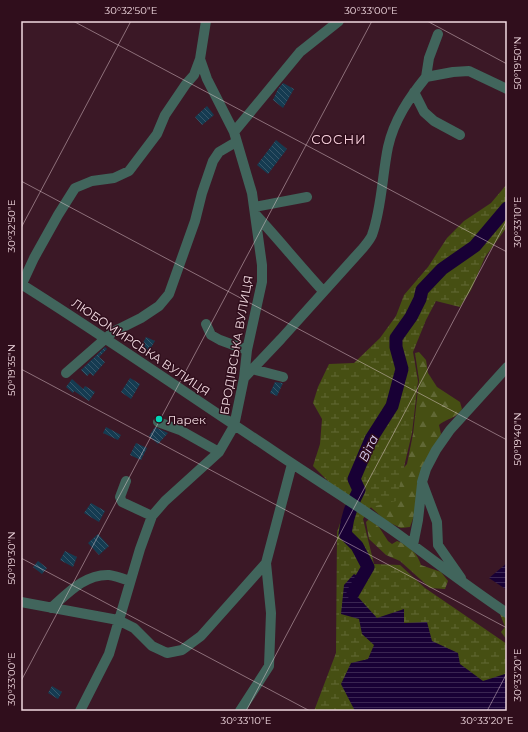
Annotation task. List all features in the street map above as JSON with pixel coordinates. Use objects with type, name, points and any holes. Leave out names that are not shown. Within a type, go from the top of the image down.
[{"type":"street","name":"БРОДІВСЬКА ВУЛИЦЯ","points":[[80,711],[109,654],[130,581],[152,516],[165,501],[219,452],[234,426],[244,378],[247,350],[262,282],[262,265],[252,193],[235,137],[207,78],[200,59],[206,21]]},
{"type":"street","points":[[66,373],[105,338],[159,306],[169,294],[195,221],[202,193],[213,161],[219,152],[235,137],[300,52],[339,21]]},
{"type":"street","points":[[244,378],[281,339],[363,248],[372,236],[388,145],[397,120],[414,92],[426,77],[429,58],[438,34]]},
{"type":"street","points":[[21,285],[37,252],[75,188],[92,181],[114,178],[129,172],[157,134],[165,115],[194,75],[200,59]]},
{"type":"street","points":[[426,77],[469,71],[507,89]]},
{"type":"street","points":[[414,92],[424,112],[434,121],[460,134]]},
{"type":"street","points":[[307,197],[255,211],[298,264],[323,291]]},
{"type":"street","name":"ЛЮБОМИРСЬКА ВУЛИЦЯ","points":[[21,285],[105,338],[413,545]]},
{"type":"street","points":[[206,324],[211,335],[247,350]]},
{"type":"street","points":[[507,367],[450,430],[436,450],[426,469],[422,482],[418,520],[413,545],[468,588],[507,614]]},
{"type":"street","points":[[252,369],[283,377]]},
{"type":"street","points":[[158,422],[180,430],[219,452]]},
{"type":"street","points":[[240,711],[269,666],[271,612],[266,563],[292,464]]},
{"type":"street","points":[[126,481],[120,496],[122,502],[152,516]]},
{"type":"street","points":[[422,482],[437,522],[438,545],[468,588]]},
{"type":"street","points":[[21,602],[118,620],[134,628],[152,646],[167,653],[182,650],[202,636],[266,563]]},
{"type":"street","points":[[51,608],[74,588],[84,581],[96,576],[110,575],[130,581]]},
{"type":"green space","points":[[507,184],[507,227],[485,257],[471,290],[460,307],[436,301],[426,320],[413,352],[418,381],[412,433],[396,501],[371,507],[363,519],[374,564],[400,565],[425,588],[507,644],[507,711],[314,711],[336,653],[337,532],[346,506],[328,481],[313,466],[320,444],[322,419],[313,403],[318,387],[329,364],[354,363],[380,338],[396,316],[404,295],[428,267],[447,238],[464,221],[491,203]]},
{"type":"green space","points":[[419,352],[426,360],[428,373],[437,387],[460,402],[462,409],[454,417],[439,425],[441,434],[422,468],[415,513],[410,527],[401,528],[386,521],[364,501],[397,475],[407,464],[413,434],[419,380],[415,353]]},
{"type":"green space","points":[[369,519],[379,527],[388,541],[392,544],[397,541],[405,544],[415,553],[421,565],[441,572],[448,581],[445,589],[430,588],[400,561],[386,555],[369,539],[366,522]]},
{"type":"green space","points":[[500,614],[507,617],[507,640],[501,632],[505,627]]},
{"type":"shaded area","points":[[507,563],[507,590],[489,578]]},
{"type":"shaded area","points":[[354,574],[364,580],[358,597],[377,618],[404,609],[404,623],[427,622],[432,641],[458,653],[460,664],[483,681],[505,674],[507,711],[355,711],[341,684],[351,663],[368,659],[374,645],[362,634],[359,619],[341,614],[344,585]]},
{"type":"building","points":[[283,83],[294,89],[283,108],[273,100],[278,89]]},
{"type":"building","points":[[207,106],[214,115],[202,125],[195,117]]},
{"type":"building","points":[[276,140],[287,149],[268,174],[257,165]]},
{"type":"building","points":[[146,337],[155,341],[147,354],[141,347]]},
{"type":"building","points":[[105,347],[107,349],[99,357],[105,362],[93,376],[90,373],[87,376],[81,370]]},
{"type":"building","points":[[130,378],[140,384],[131,399],[121,392]]},
{"type":"building","points":[[72,379],[83,389],[85,386],[95,392],[89,401],[74,391],[73,393],[66,387]]},
{"type":"building","points":[[275,382],[283,383],[277,396],[270,393]]},
{"type":"building","points":[[106,427],[121,435],[118,440],[103,433]]},
{"type":"building","points":[[155,427],[168,433],[158,444],[149,436]]},
{"type":"building","points":[[136,443],[147,448],[141,460],[130,455]]},
{"type":"building","points":[[91,503],[105,511],[99,522],[84,513]]},
{"type":"building","points":[[98,534],[109,546],[99,555],[88,543]]},
{"type":"building","points":[[65,551],[77,557],[73,567],[60,560]]},
{"type":"building","points":[[38,561],[47,568],[42,574],[33,567]]},
{"type":"building","points":[[52,686],[62,692],[58,699],[48,693]]},
{"type":"waterway","name":"Віта","points":[[353,593],[368,567],[357,546],[345,534],[350,511],[359,490],[354,479],[371,439],[392,406],[402,369],[396,347],[396,338],[411,317],[420,299],[422,290],[442,269],[475,246],[507,208]]},
{"type":"place","name":"Ларек","points":[[159,419]]},
{"type":"district","name":"СОСНИ","points":[[339,139]]}]
